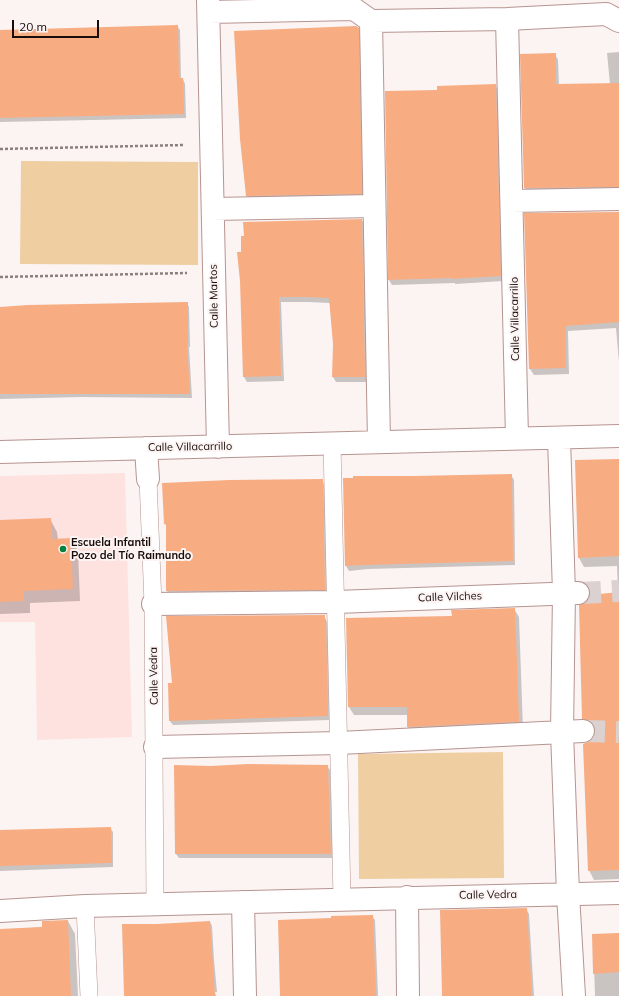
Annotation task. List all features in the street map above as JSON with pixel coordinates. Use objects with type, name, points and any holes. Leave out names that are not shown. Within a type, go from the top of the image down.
[{"type":"street","points":[[208,6],[354,9],[370,21],[508,19],[606,14],[619,21]]},
{"type":"street","name":"Calle Martos","points":[[208,6],[218,447]]},
{"type":"street","name":"Calle Villacarrillo","points":[[508,19],[517,438]]},
{"type":"street","points":[[370,21],[379,442]]},
{"type":"street","points":[[512,200],[619,199]]},
{"type":"street","points":[[213,209],[374,206]]},
{"type":"street","name":"Calle Villacarrillo","points":[[0,452],[619,436]]},
{"type":"street","points":[[559,438],[571,593],[573,731],[568,894],[574,996]]},
{"type":"street","name":"Calle Vedra","points":[[146,448],[148,479]]},
{"type":"street","name":"Calle Vilches","points":[[153,604],[336,602],[571,593]]},
{"type":"street","points":[[155,747],[339,743],[573,731]]},
{"type":"street","name":"Calle Vedra","points":[[0,911],[85,906],[619,893]]},
{"type":"street","points":[[407,897],[408,996]]},
{"type":"street","points":[[243,902],[245,996]]},
{"type":"lane","points":[[332,443],[342,899]]},
{"type":"lane","name":"Calle Vedra","points":[[148,479],[153,604],[155,904]]},
{"type":"lane","points":[[85,906],[89,996]]},
{"type":"path","points":[[0,149],[211,145]]},
{"type":"path","points":[[0,277],[214,272]]},
{"type":"shaded area","points":[[21,161],[198,162],[198,265],[20,264]]},
{"type":"shaded area","name":"Escuela Infantil Pozo del Tío Raimundo","points":[[125,473],[132,737],[37,740],[35,622],[0,622],[0,476]]},
{"type":"shaded area","points":[[503,752],[504,878],[359,879],[358,754]]},
{"type":"building","points":[[178,25],[179,78],[183,78],[184,114],[0,118],[0,30]]},
{"type":"building","points":[[356,26],[359,28],[362,194],[246,196],[240,139],[234,31]]},
{"type":"building","points":[[556,53],[556,84],[619,83],[619,187],[524,188],[520,54]]},
{"type":"building","points":[[496,84],[501,276],[452,279],[388,280],[385,91],[437,90],[437,86]]},
{"type":"building","points":[[619,212],[619,322],[566,326],[566,368],[529,369],[524,213]]},
{"type":"building","points":[[362,219],[365,377],[332,377],[333,344],[329,298],[279,297],[281,376],[243,377],[240,281],[237,252],[241,252],[241,236],[244,236],[243,222]]},
{"type":"building","points":[[188,302],[187,343],[190,394],[0,394],[0,307],[28,305]]},
{"type":"building","points":[[619,459],[619,556],[578,558],[575,460]]},
{"type":"building","points":[[512,474],[513,561],[345,566],[343,478],[353,478],[353,476]]},
{"type":"building","points":[[323,479],[325,590],[166,591],[166,524],[164,524],[162,483],[230,480]]},
{"type":"building","points":[[51,518],[52,539],[71,538],[73,589],[24,591],[24,601],[0,602],[0,520]]},
{"type":"building","points":[[619,592],[619,870],[588,871],[583,744],[590,741],[594,737],[595,731],[593,724],[588,720],[582,719],[579,605],[585,603],[589,599],[590,595]]},
{"type":"building","points":[[515,608],[519,722],[407,727],[407,707],[348,707],[346,618],[452,616],[451,610]]},
{"type":"building","points":[[325,615],[328,716],[169,721],[168,683],[172,683],[166,616]]},
{"type":"building","points":[[248,764],[328,765],[331,854],[175,854],[174,765],[211,766]]},
{"type":"building","points":[[111,827],[112,863],[0,866],[0,830]]},
{"type":"building","points":[[527,908],[532,996],[442,996],[440,910]]},
{"type":"building","points":[[373,915],[376,996],[280,996],[278,920],[331,918],[331,916]]},
{"type":"building","points":[[68,920],[71,996],[0,996],[0,929],[42,927],[42,921]]},
{"type":"building","points":[[210,921],[215,996],[124,996],[122,924]]},
{"type":"building","points":[[619,933],[619,972],[593,974],[592,934]]},
{"type":"tunnel","points":[[579,593],[619,591]]},
{"type":"tunnel","points":[[583,731],[619,732]]},
{"type":"place","name":"Escuela Infantil Pozo del Tío Raimundo","points":[[63,549]]}]
